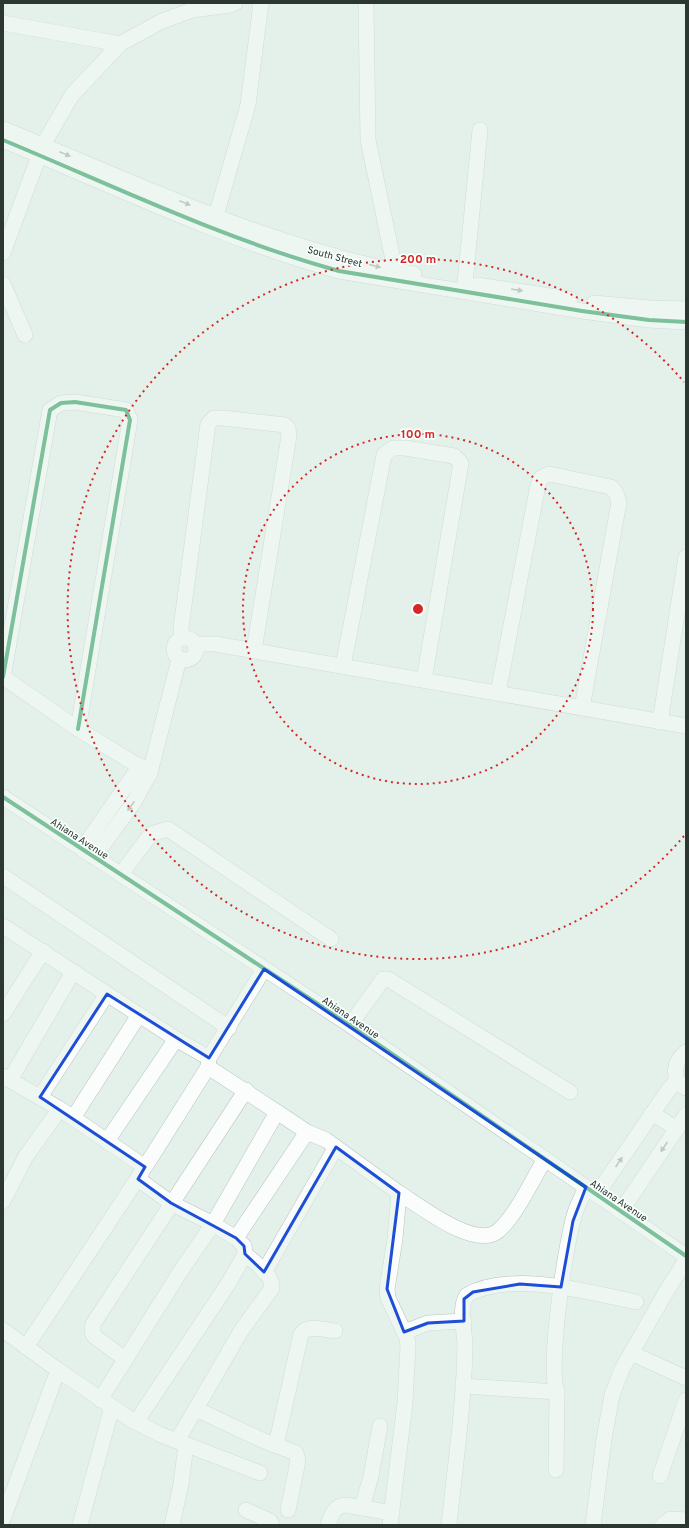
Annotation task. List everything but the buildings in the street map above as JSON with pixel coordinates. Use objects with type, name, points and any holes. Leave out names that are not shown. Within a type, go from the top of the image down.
[{"type":"street","points":[[3,253],[41,150],[72,95],[120,44],[160,22],[192,10],[230,6],[235,3]]},
{"type":"street","points":[[216,216],[248,105],[261,3]]},
{"type":"street","points":[[366,3],[368,140],[396,277]]},
{"type":"street","points":[[3,23],[120,44]]},
{"type":"street","name":"South Street","points":[[3,129],[41,150],[216,216],[396,277],[516,289],[581,301],[649,308],[686,309]]},
{"type":"street","points":[[465,283],[480,130]]},
{"type":"street","points":[[3,140],[41,150],[223,233],[303,261],[339,271],[396,277],[582,311],[649,320],[686,322]]},
{"type":"street","points":[[3,284],[25,335]]},
{"type":"street","points":[[78,730],[130,420],[126,410],[75,402],[61,403],[50,410],[3,677],[78,730],[145,769]]},
{"type":"street","points":[[188,641],[181,628],[208,424],[214,418],[223,418],[285,425],[288,428],[289,436],[254,650]]},
{"type":"street","points":[[343,666],[384,455],[393,448],[405,448],[454,456],[460,459],[461,463],[424,680]]},
{"type":"street","points":[[498,693],[538,485],[541,478],[550,474],[611,487],[616,492],[619,502],[582,708]]},
{"type":"street","points":[[660,722],[686,557]]},
{"type":"street","points":[[88,853],[134,802],[179,659],[176,656],[173,647],[175,643],[188,641],[254,650],[686,726]]},
{"type":"street","name":"Ahiana Avenue","points":[[3,797],[350,1025],[686,1256]]},
{"type":"street","points":[[121,874],[151,834],[157,831],[168,830],[332,938]]},
{"type":"street","points":[[3,876],[229,1028]]},
{"type":"street","points":[[3,926],[176,1039],[277,1112],[307,1132],[326,1140],[399,1193],[452,1226],[473,1235],[492,1235],[509,1218],[545,1159]]},
{"type":"street","points":[[3,1014],[43,951]]},
{"type":"street","points":[[26,1347],[141,1173],[264,969]]},
{"type":"street","points":[[73,972],[7,1078],[60,1109],[107,1141],[171,1203],[213,1224],[236,1238],[244,1246],[245,1254],[228,1284],[136,1422]]},
{"type":"street","points":[[350,1025],[380,982],[383,979],[388,979],[570,1092]]},
{"type":"street","points":[[40,1097],[107,994]]},
{"type":"street","points":[[73,1118],[139,1015]]},
{"type":"street","points":[[107,1141],[176,1039]]},
{"type":"street","points":[[556,1470],[558,1392],[554,1384],[554,1366],[561,1287],[573,1221],[592,1191],[652,1113],[682,1084],[675,1072],[676,1063],[680,1056],[686,1052]]},
{"type":"street","points":[[125,1359],[94,1336],[92,1332],[93,1324],[246,1090]]},
{"type":"street","points":[[3,1201],[26,1156],[60,1109]]},
{"type":"street","points":[[80,1525],[106,1403],[125,1359],[180,1272],[213,1224],[277,1112]]},
{"type":"street","points":[[652,1113],[677,1128]]},
{"type":"street","points":[[621,1211],[686,1115]]},
{"type":"street","points":[[236,1238],[307,1132]]},
{"type":"street","points":[[264,1272],[336,1147]]},
{"type":"street","points":[[328,1525],[335,1508],[340,1506],[362,1508],[391,1519],[405,1404],[408,1346],[404,1332],[388,1298],[387,1289],[395,1239],[399,1193]]},
{"type":"street","points":[[172,1525],[181,1484],[182,1443],[196,1409],[241,1331],[270,1292],[272,1285],[264,1272],[245,1254]]},
{"type":"street","points":[[593,1525],[609,1410],[620,1376],[631,1353],[686,1260]]},
{"type":"street","points":[[449,1525],[463,1386],[465,1346],[464,1299],[473,1292],[494,1286],[520,1284],[561,1287],[636,1302]]},
{"type":"street","points":[[404,1332],[428,1323],[464,1321]]},
{"type":"street","points":[[276,1445],[301,1334],[312,1328],[335,1331]]},
{"type":"street","points":[[3,1330],[58,1370],[136,1422],[182,1443],[260,1474]]},
{"type":"street","points":[[631,1353],[686,1378]]},
{"type":"street","points":[[3,1519],[58,1370]]},
{"type":"street","points":[[463,1386],[558,1392]]},
{"type":"street","points":[[660,1476],[686,1400]]},
{"type":"street","points":[[196,1409],[264,1441],[296,1453],[298,1462],[288,1510]]},
{"type":"street","points":[[362,1508],[371,1476],[380,1426]]},
{"type":"street","points":[[246,1510],[270,1521],[272,1525]]},
{"type":"street","points":[[663,1525],[670,1519],[686,1520]]},
{"type":"highlighted area","points":[[264,969],[586,1187],[573,1221],[561,1287],[520,1284],[473,1292],[464,1299],[464,1321],[428,1323],[404,1332],[387,1289],[399,1193],[336,1147],[264,1272],[245,1254],[244,1246],[236,1238],[171,1203],[138,1179],[145,1167],[40,1097],[107,994],[209,1058]]},
{"type":"cycle path","points":[[3,140],[211,228],[253,244],[339,271],[582,311],[649,320],[686,322]]},
{"type":"cycle path","points":[[3,677],[50,410],[61,403],[75,402],[126,410],[130,420],[78,729]]},
{"type":"cycle path","points":[[3,797],[350,1025],[686,1256]]}]
